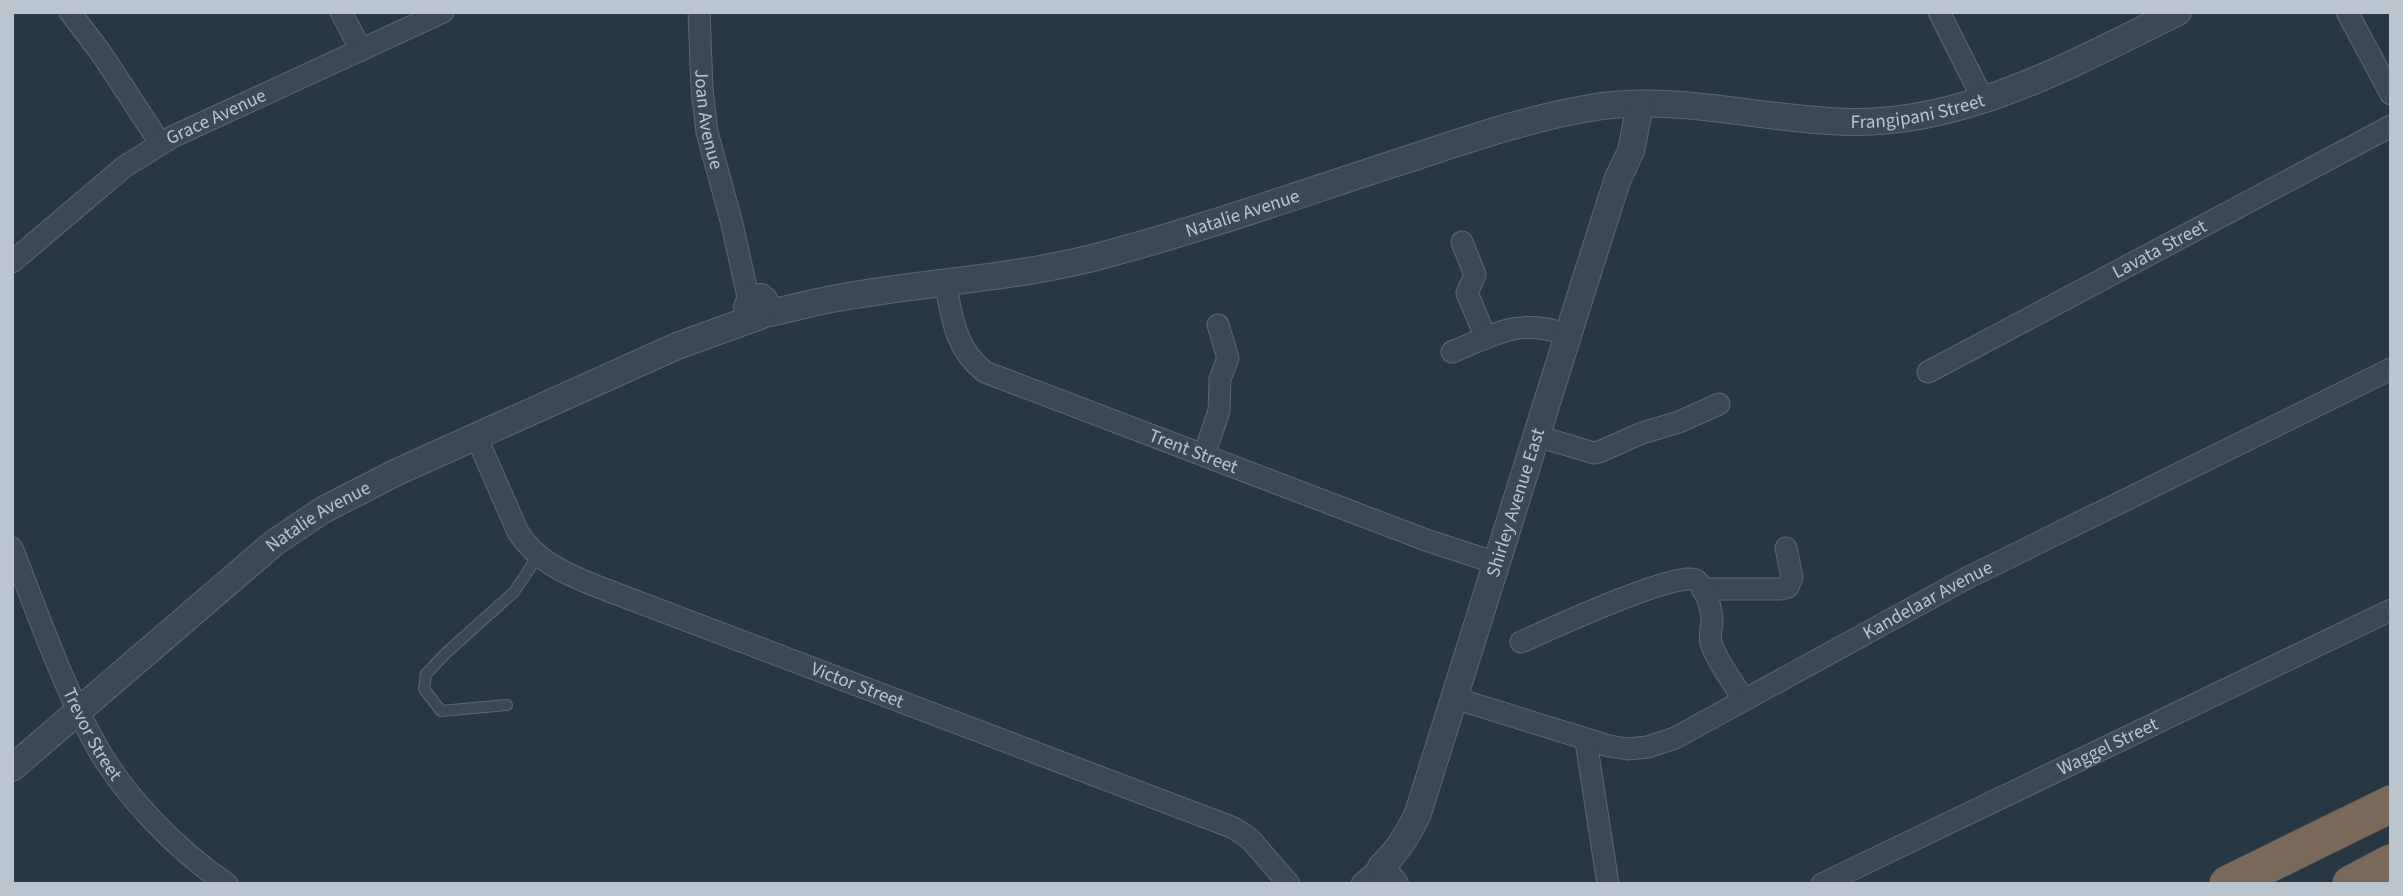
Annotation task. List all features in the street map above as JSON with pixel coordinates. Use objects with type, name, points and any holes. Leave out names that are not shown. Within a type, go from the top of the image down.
[{"type":"highway","points":[[2228,884],[2391,804]]},
{"type":"highway","points":[[2351,884],[2391,863]]},
{"type":"highway","points":[[2358,884],[2391,870]]},
{"type":"street","points":[[70,12],[101,53],[160,143]]},
{"type":"street","points":[[341,12],[361,50]]},
{"type":"street","name":"Joan Avenue","points":[[699,12],[702,89],[707,132],[757,305]]},
{"type":"street","points":[[1938,12],[1983,99]]},
{"type":"street","name":"Frangipani Street","points":[[1640,105],[1684,105],[1856,122],[1919,116],[1983,99],[2041,77],[2178,12]]},
{"type":"street","points":[[2347,12],[2391,94]]},
{"type":"street","name":"Grace Avenue","points":[[12,262],[124,167],[160,143],[431,15]]},
{"type":"street","name":"Natalie Avenue","points":[[12,768],[274,543],[323,510],[351,494],[677,346],[757,305],[837,298],[1090,259],[1207,225],[1483,135],[1582,110],[1640,105]]},
{"type":"street","name":"Shirley Avenue East","points":[[1379,878],[1413,824],[1618,178],[1631,150],[1640,105]]},
{"type":"street","name":"Lavata Street","points":[[1928,372],[2391,126]]},
{"type":"street","points":[[1462,242],[1475,275],[1467,293],[1486,338]]},
{"type":"street","name":"Trent Street","points":[[945,282],[957,336],[972,361],[985,372],[1426,540],[1496,564]]},
{"type":"street","points":[[1204,456],[1219,411],[1220,379],[1228,358],[1218,325]]},
{"type":"street","points":[[1452,352],[1518,327],[1545,328],[1568,335]]},
{"type":"street","name":"Kandelaar Avenue","points":[[1454,698],[1586,741],[1619,748],[1648,747],[1675,738],[1967,578],[2391,369]]},
{"type":"street","points":[[1536,436],[1599,453],[1719,404]]},
{"type":"street","name":"Victor Street","points":[[477,436],[518,532],[538,556],[569,575],[1234,828],[1250,838],[1289,884]]},
{"type":"street","name":"Trevor Street","points":[[12,548],[92,739],[135,798],[186,854],[227,884]]},
{"type":"street","points":[[1703,589],[1788,587],[1792,577],[1786,548]]},
{"type":"street","points":[[1521,642],[1577,616],[1668,582],[1691,578],[1703,589],[1712,615],[1712,643],[1743,699]]},
{"type":"street","name":"Waggel Street","points":[[1822,884],[2391,610]]},
{"type":"street","points":[[1586,741],[1608,884]]},
{"type":"lane","points":[[507,705],[441,711],[424,689],[426,674],[514,592],[538,556]]}]
